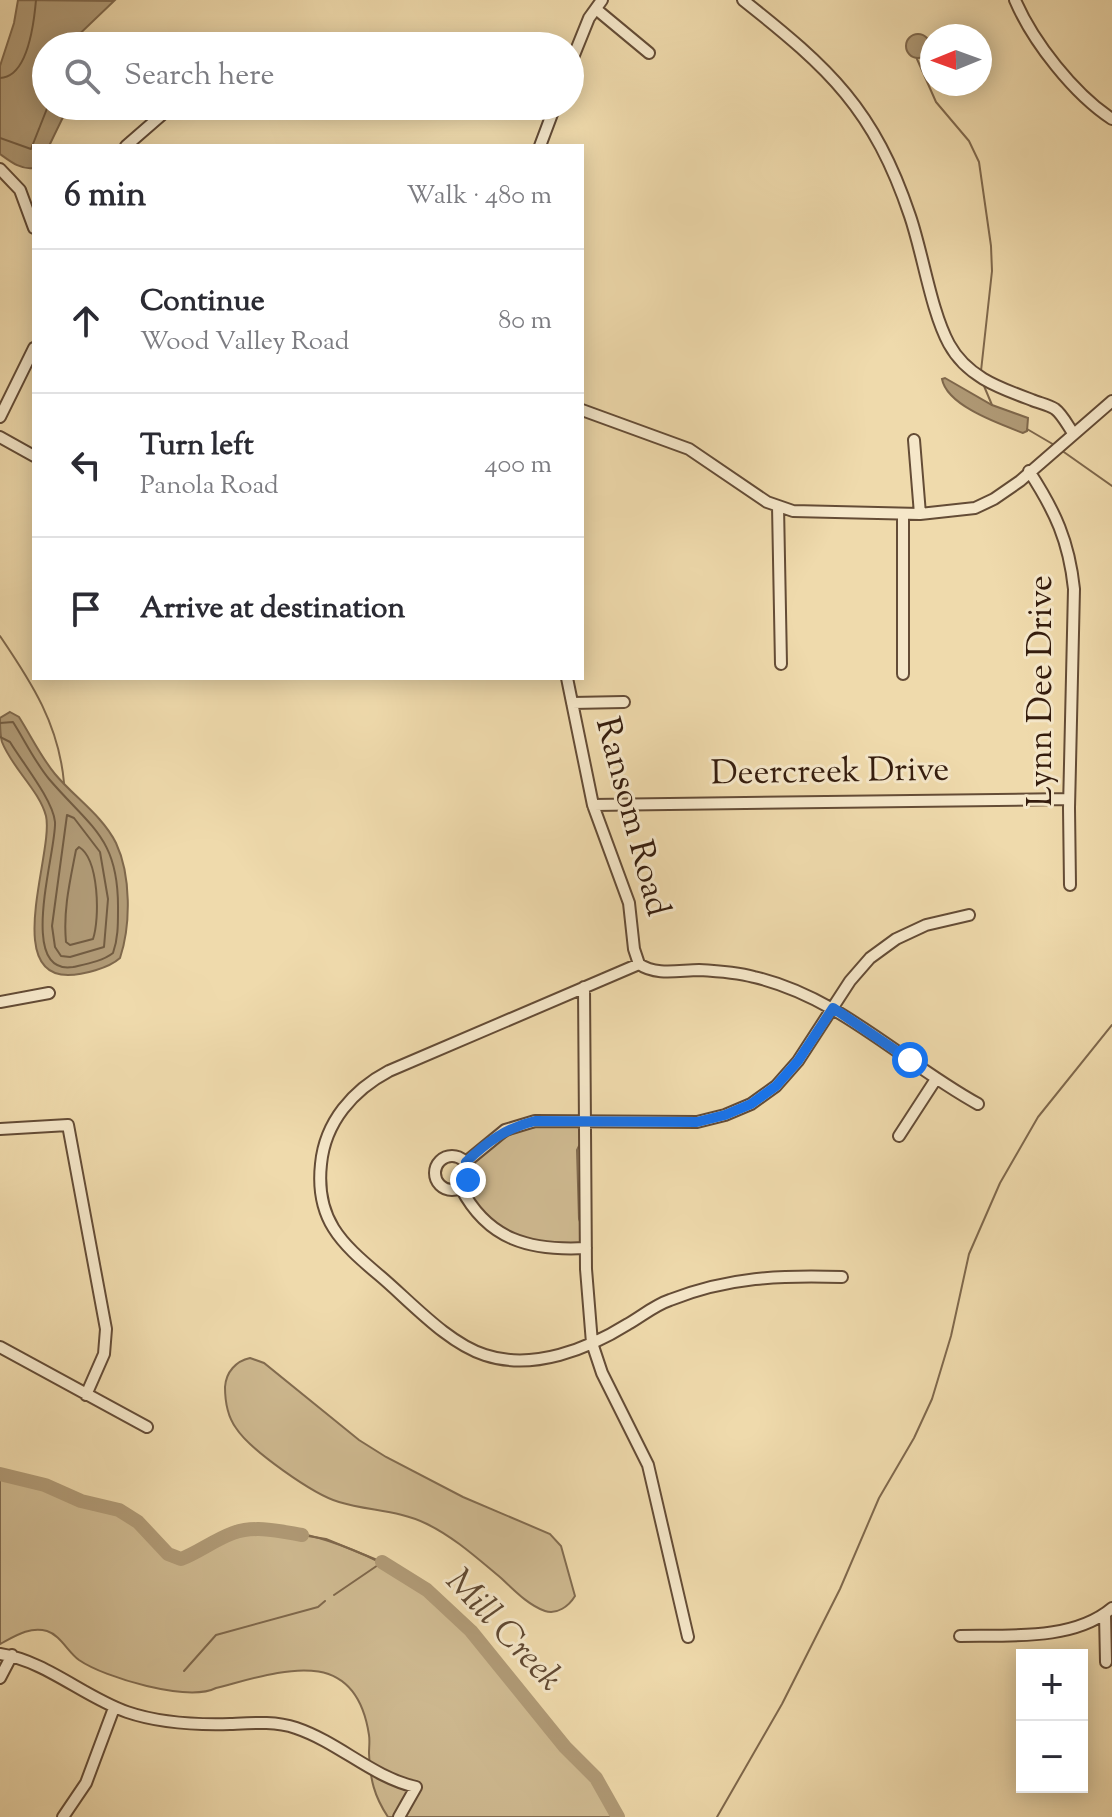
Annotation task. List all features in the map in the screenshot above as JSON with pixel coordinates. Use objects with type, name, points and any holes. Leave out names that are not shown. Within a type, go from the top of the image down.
[{"type":"street","points":[[743,0],[830,73],[852,98],[871,128],[888,158],[911,218],[948,343],[964,364],[987,383],[1056,410],[1073,433]]},
{"type":"street","points":[[1015,0],[1032,33],[1052,60],[1100,111],[1112,119]]},
{"type":"street","points":[[584,36],[599,4],[649,53]]},
{"type":"street","points":[[128,144],[156,120]]},
{"type":"street","points":[[541,144],[550,120]]},
{"type":"street","points":[[0,169],[20,190],[32,223]]},
{"type":"street","points":[[0,417],[32,352]]},
{"type":"street","points":[[584,411],[689,449],[767,502],[793,511],[920,514],[975,508],[1002,494],[1112,401]]},
{"type":"street","points":[[0,437],[32,455]]},
{"type":"street","points":[[914,440],[920,514]]},
{"type":"street","name":"Lynn Dee Drive","points":[[1029,471],[1055,515],[1071,561],[1074,589],[1070,885]]},
{"type":"street","points":[[778,506],[781,664]]},
{"type":"street","points":[[903,514],[903,674]]},
{"type":"street","name":"Ransom Road","points":[[567,680],[593,805],[629,903],[634,949],[641,966]]},
{"type":"street","points":[[572,703],[624,702]]},
{"type":"street","name":"Deercreek Drive","points":[[593,805],[1069,799]]},
{"type":"street","points":[[466,1162],[505,1130],[535,1121],[697,1122],[751,1104],[776,1086],[798,1061],[850,981],[870,958],[896,939],[926,925],[969,915]]},
{"type":"street","points":[[842,1277],[779,1275],[721,1284],[668,1300],[592,1343],[550,1357],[519,1361],[484,1355],[452,1338],[339,1239],[326,1213],[320,1176],[321,1160],[334,1121],[349,1101],[372,1080],[584,987],[641,966],[657,971],[723,971],[755,977],[801,993],[833,1008],[978,1104]]},
{"type":"street","points":[[584,987],[586,1248],[592,1343],[602,1373],[648,1465],[688,1637]]},
{"type":"street","points":[[0,1002],[49,993]]},
{"type":"street","points":[[899,1136],[936,1079]]},
{"type":"street","points":[[0,1129],[68,1125],[106,1329],[104,1354],[86,1395]]},
{"type":"street","points":[[456,1156],[466,1162],[469,1176],[461,1188],[453,1190],[442,1187],[437,1181],[435,1169],[441,1159],[456,1156]]},
{"type":"street","points":[[461,1188],[471,1207],[487,1223],[520,1244],[586,1248]]},
{"type":"street","points":[[0,1347],[147,1427]]},
{"type":"street","points":[[960,1636],[1044,1634],[1108,1611],[1106,1662]]},
{"type":"street","points":[[0,1678],[6,1654],[114,1708],[138,1716],[188,1723],[255,1723],[296,1728],[332,1745],[385,1778],[416,1787],[399,1817]]},
{"type":"street","points":[[63,1817],[86,1783],[114,1708]]},
{"type":"shaded area","points":[[574,1125],[579,1128],[580,1144],[577,1150],[579,1219],[583,1235],[580,1244],[546,1244],[517,1236],[491,1219],[469,1194],[475,1175],[475,1159],[499,1141],[521,1130]]},
{"type":"shaded area","points":[[250,1358],[264,1363],[359,1440],[386,1457],[463,1497],[550,1534],[561,1546],[575,1596],[562,1609],[545,1611],[522,1597],[466,1549],[437,1529],[406,1516],[328,1498],[268,1459],[236,1428],[226,1403],[225,1387],[230,1372],[240,1362]]},
{"type":"shaded area","points":[[0,1474],[45,1485],[81,1501],[119,1510],[138,1522],[168,1554],[181,1559],[242,1531],[265,1529],[321,1539],[386,1566],[415,1583],[463,1624],[554,1733],[592,1773],[618,1817],[388,1817],[374,1787],[369,1735],[361,1706],[348,1686],[331,1675],[288,1671],[203,1692],[186,1692],[147,1686],[91,1667],[47,1631],[29,1631],[0,1644]]},
{"type":"water","points":[[18,0],[114,1],[82,32],[32,32],[32,120],[62,120],[50,144],[32,144],[32,168],[20,167],[0,154],[0,66]]},
{"type":"water","points":[[918,34],[918,58],[907,51],[906,46],[913,35]]},
{"type":"water","points":[[942,379],[992,405],[1028,418],[1027,431],[1023,433],[1001,425],[964,406],[946,389]]},
{"type":"water","points":[[10,712],[19,717],[55,774],[110,833],[121,856],[128,900],[124,945],[120,958],[103,968],[68,975],[49,970],[38,955],[36,909],[47,833],[46,816],[38,797],[2,742],[0,718]]},
{"type":"waterway","points":[[917,59],[936,102],[969,141],[979,162],[992,271],[981,371]]},
{"type":"waterway","points":[[984,386],[992,405]]},
{"type":"waterway","points":[[1027,429],[1056,446]]},
{"type":"waterway","points":[[1061,450],[1112,486]]},
{"type":"waterway","points":[[0,636],[33,688],[50,723],[64,783]]},
{"type":"waterway","points":[[717,1817],[782,1704],[840,1589],[879,1498],[914,1438],[932,1399],[951,1336],[969,1254],[1000,1183],[1038,1117],[1112,1025]]},
{"type":"waterway","name":"Mill Creek","points":[[0,1474],[45,1485],[81,1501],[119,1510],[138,1522],[168,1554],[181,1559],[226,1536],[250,1529],[302,1535]]},
{"type":"waterway","name":"Mill Creek","points":[[302,1535],[326,1539],[382,1562]]},
{"type":"waterway","name":"Mill Creek","points":[[382,1562],[427,1590],[471,1631],[565,1747],[596,1778],[618,1817]]},
{"type":"waterway","points":[[334,1595],[381,1563]]},
{"type":"waterway","points":[[184,1671],[216,1635],[318,1607],[325,1601]]},
{"type":"route","points":[[468,1180],[466,1162],[505,1130],[519,1125],[535,1121],[697,1122],[751,1104],[776,1086],[798,1061],[833,1008],[910,1060]]}]
